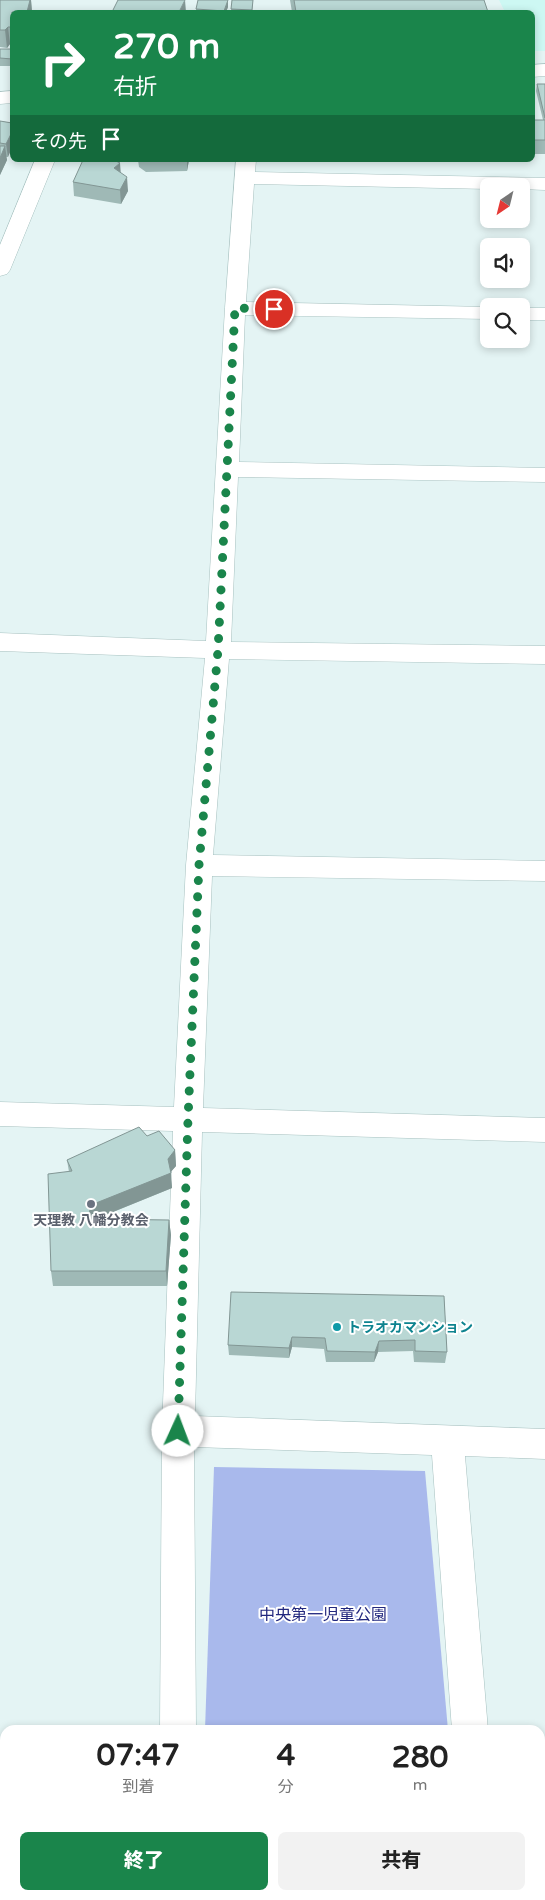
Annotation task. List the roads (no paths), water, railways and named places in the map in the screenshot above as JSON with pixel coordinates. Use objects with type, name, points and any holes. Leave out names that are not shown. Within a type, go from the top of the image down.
[{"type":"street","points":[[0,270],[7,236],[44,162]]},
{"type":"street","points":[[178,1725],[178,1431],[188,1119],[199,865],[218,650],[235,308],[245,169],[545,184]]},
{"type":"street","points":[[235,308],[480,313]]},
{"type":"street","points":[[530,314],[545,314]]},
{"type":"street","points":[[226,469],[545,475]]},
{"type":"street","points":[[0,642],[218,650],[545,655]]},
{"type":"street","points":[[199,865],[545,871]]},
{"type":"street","points":[[0,1114],[545,1130]]},
{"type":"street","points":[[178,1431],[545,1444]]},
{"type":"street","points":[[447,1441],[470,1725]]},
{"type":"place","name":"天理教 八幡分教会","points":[[91,1204]]},
{"type":"place","name":"トラオカマンション","points":[[337,1327]]},
{"type":"park label","name":"中央第一児童公園","points":[[323,1615]]}]
